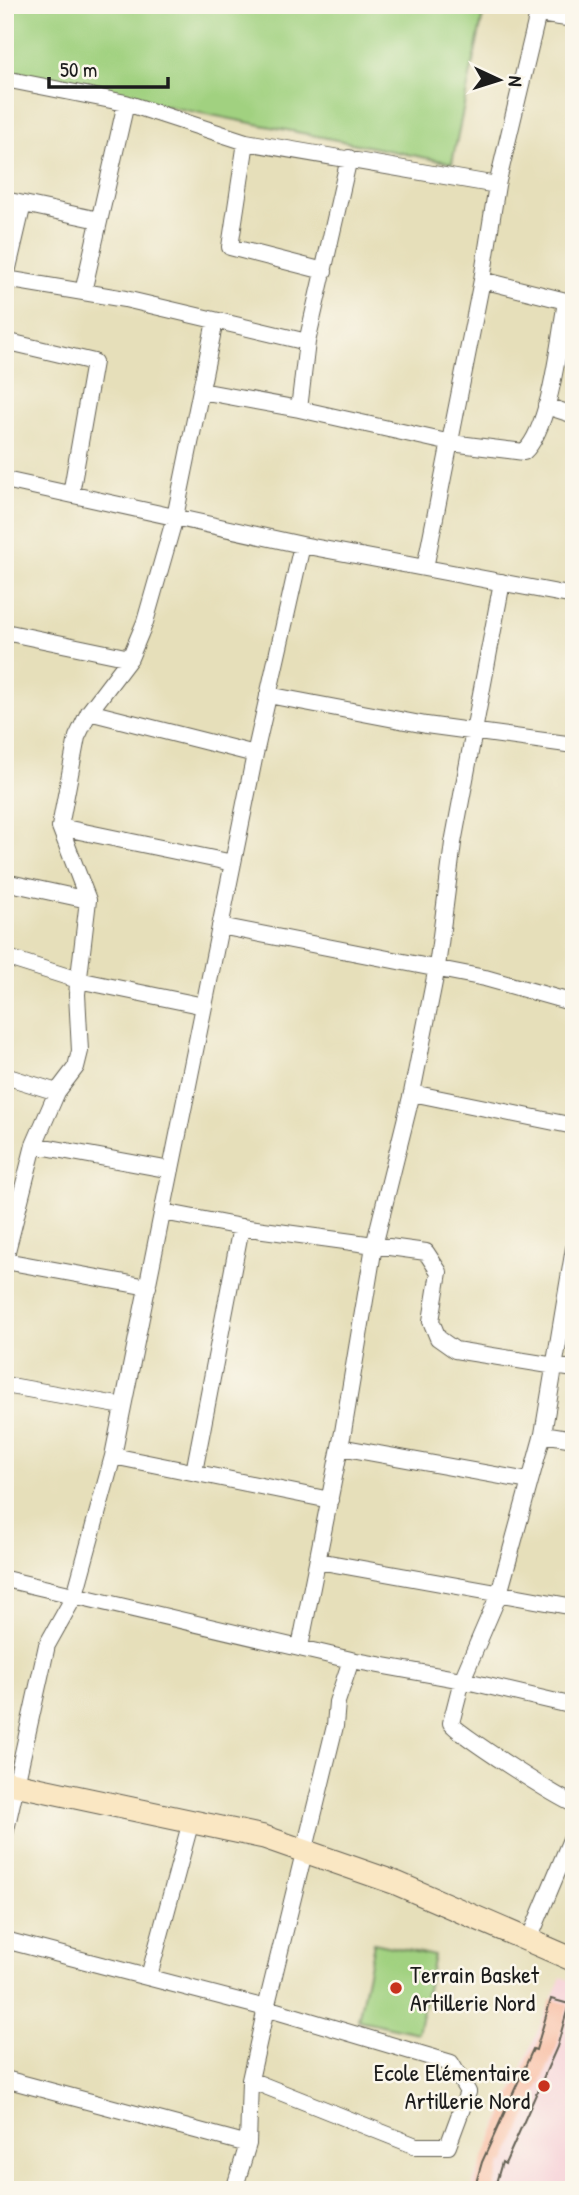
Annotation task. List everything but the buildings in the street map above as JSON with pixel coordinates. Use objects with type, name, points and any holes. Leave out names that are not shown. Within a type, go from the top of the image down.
[{"type":"street","points":[[425,568],[482,280],[497,185],[539,10],[574,19]]},
{"type":"street","points":[[5,79],[126,103],[246,142],[497,185]]},
{"type":"street","points":[[83,292],[126,103]]},
{"type":"street","points":[[246,142],[230,247],[324,271]]},
{"type":"street","points":[[299,409],[307,342],[349,158]]},
{"type":"street","points":[[5,200],[99,220]]},
{"type":"street","points":[[23,204],[6,280],[83,292],[307,342]]},
{"type":"street","points":[[201,391],[299,409],[451,443],[524,452],[538,433],[570,303],[482,280]]},
{"type":"street","points":[[148,1287],[5,1260],[11,1205],[57,1092],[71,1076],[80,1051],[78,980],[88,900],[60,827],[78,737],[89,712],[130,658],[145,622],[175,517],[215,321]]},
{"type":"street","points":[[5,341],[94,362],[71,494]]},
{"type":"street","points":[[546,406],[574,415]]},
{"type":"street","points":[[5,480],[302,545],[574,596]]},
{"type":"street","points":[[5,1834],[11,1784],[47,1645],[75,1595],[113,1456],[255,754],[302,545]]},
{"type":"street","points":[[300,1647],[341,1447],[374,1246],[412,1093],[437,967],[453,844],[502,582]]},
{"type":"street","points":[[5,632],[130,658]]},
{"type":"street","points":[[268,695],[475,732],[574,745]]},
{"type":"street","points":[[89,712],[255,754]]},
{"type":"street","points":[[60,827],[233,863]]},
{"type":"street","points":[[5,883],[88,900]]},
{"type":"street","points":[[220,926],[437,967],[574,1003]]},
{"type":"street","points":[[5,957],[78,980],[204,1006]]},
{"type":"street","points":[[5,1076],[57,1092]]},
{"type":"street","points":[[412,1093],[574,1126]]},
{"type":"street","points":[[34,1145],[171,1170]]},
{"type":"street","points":[[163,1213],[241,1227],[426,1252],[439,1272],[431,1321],[438,1338],[454,1350],[574,1369]]},
{"type":"street","points":[[194,1472],[241,1227]]},
{"type":"street","points":[[574,1248],[543,1434],[499,1594],[462,1679],[450,1723],[455,1731],[480,1744],[555,1796],[574,1804]]},
{"type":"street","points":[[5,1385],[123,1406]]},
{"type":"street","points":[[543,1434],[574,1439]]},
{"type":"street","points":[[341,1447],[529,1481]]},
{"type":"street","points":[[113,1456],[330,1500]]},
{"type":"street","points":[[318,1561],[574,1607]]},
{"type":"street","points":[[5,1579],[351,1660],[462,1679],[574,1706]]},
{"type":"street","points":[[234,2190],[248,2144],[250,2080],[303,1850],[335,1726],[337,1702],[351,1660]]},
{"type":"street","points":[[11,1784],[191,1821],[303,1850],[397,1883],[574,1960]]},
{"type":"street","points":[[149,1976],[191,1821]]},
{"type":"street","points":[[528,1942],[574,1832]]},
{"type":"street","points":[[5,1940],[266,2008],[451,2063],[468,2092],[447,2146],[416,2146],[250,2080]]},
{"type":"street","points":[[5,2079],[248,2144]]},
{"type":"shaded area","name":"Ecole Elémentaire Artillerie Nord","points":[[561,1977],[574,1982],[574,2190],[470,2190]]},
{"type":"green space","points":[[5,5],[485,5],[452,163],[5,74]]},
{"type":"green space","name":"Terrain Basket Artillerie Nord","points":[[374,1943],[434,1956],[418,2033],[358,2020]]},
{"type":"place","name":"Terrain Basket Artillerie Nord","points":[[396,1988]]},
{"type":"place","name":"Ecole Elémentaire Artillerie Nord","points":[[544,2086]]}]
